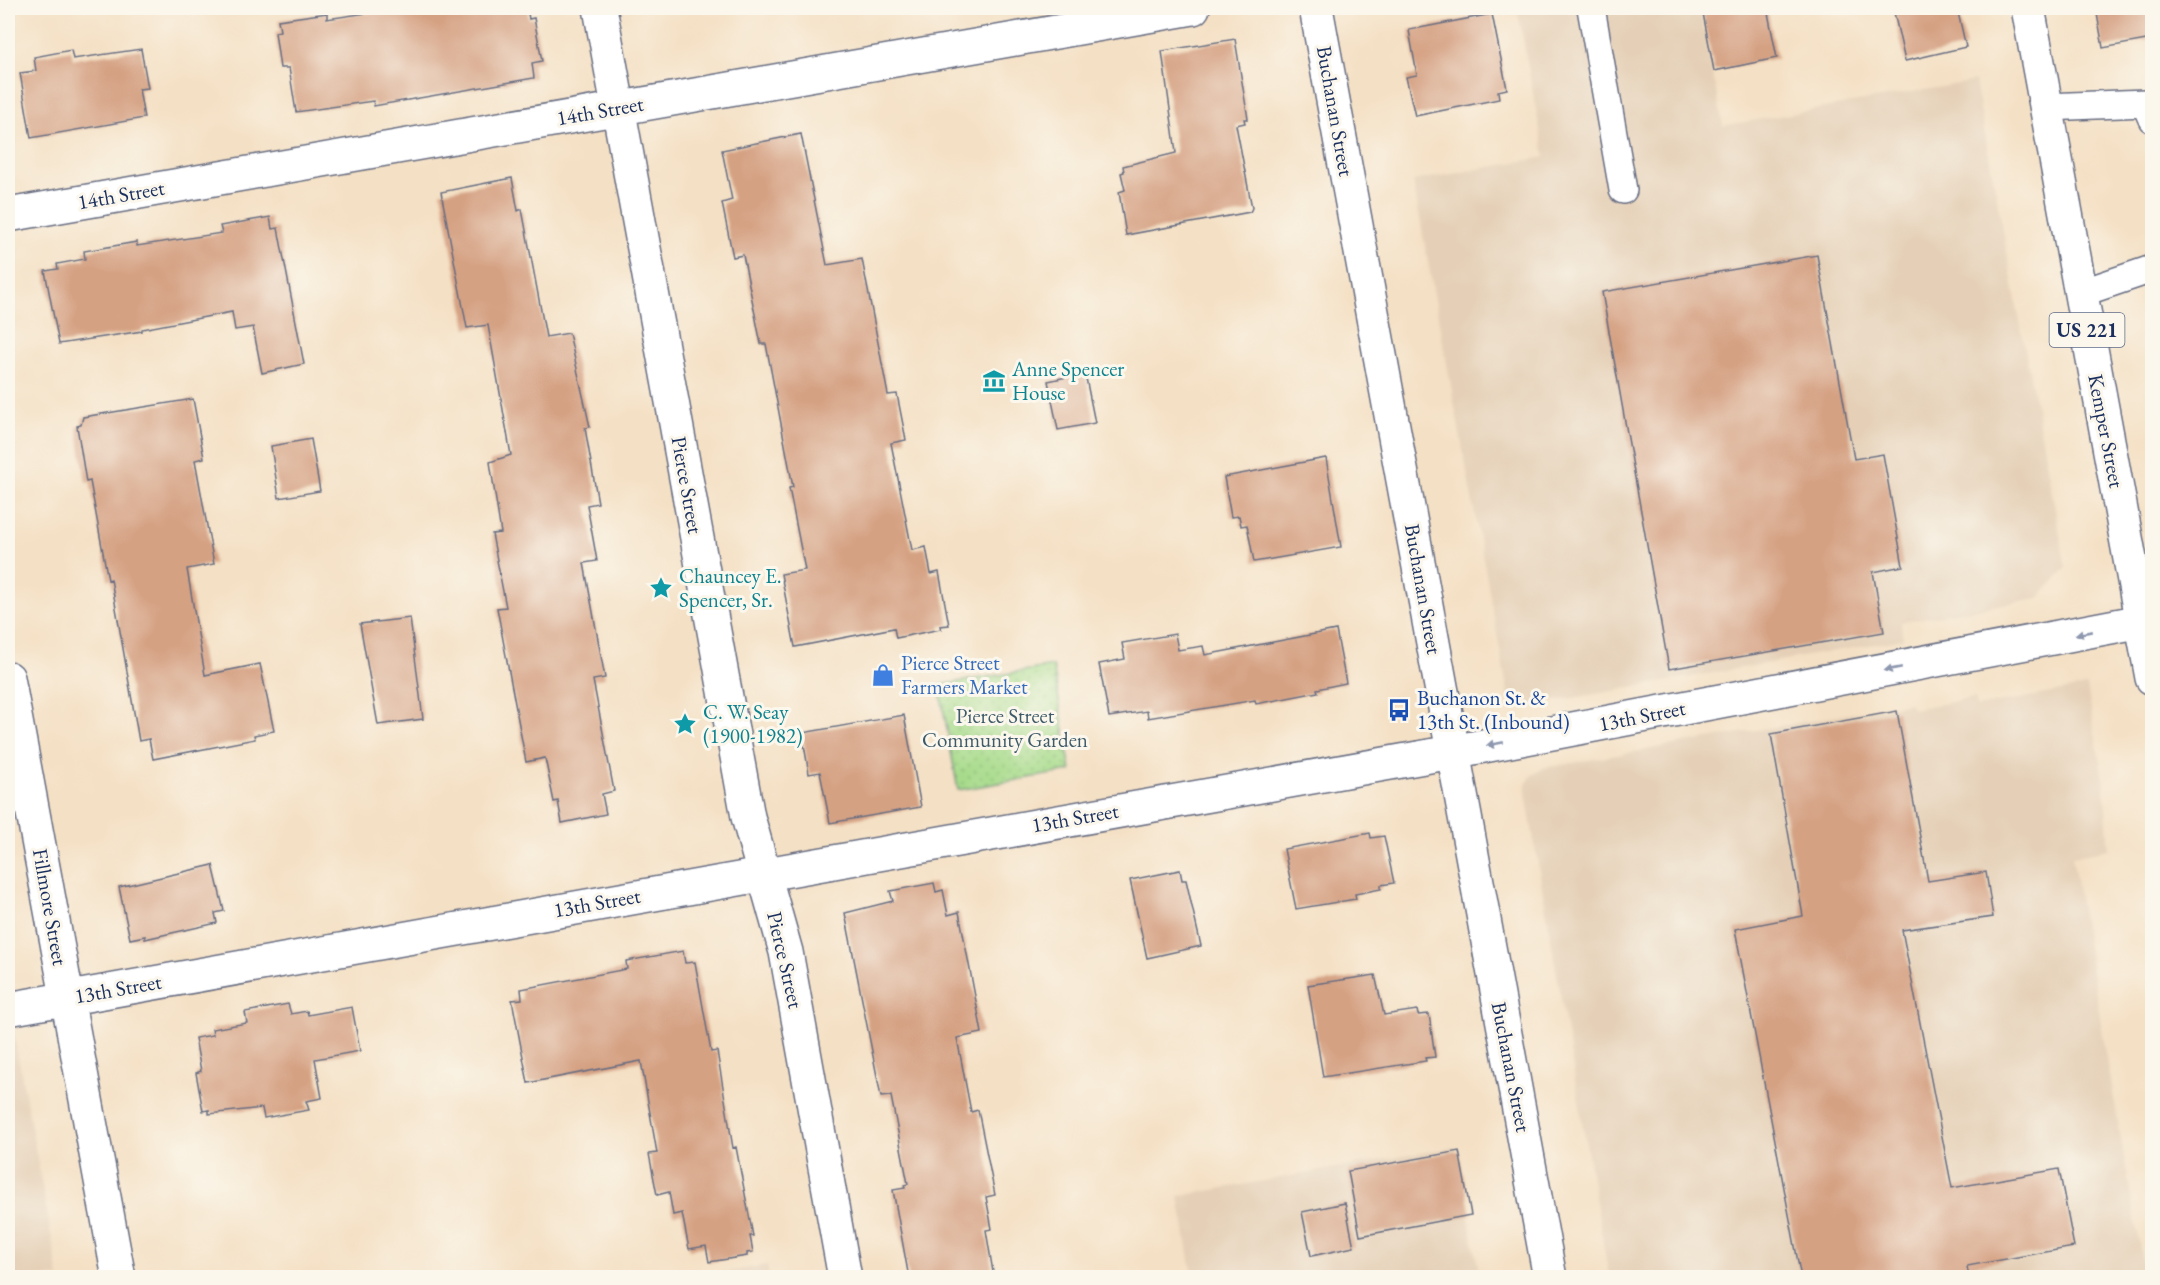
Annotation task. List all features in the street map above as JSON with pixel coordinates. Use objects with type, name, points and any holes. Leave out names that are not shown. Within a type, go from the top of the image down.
[{"type":"street","name":"Pierce Street","points":[[600,8],[748,817],[786,952],[844,1278]]},
{"type":"street","name":"14th Street","points":[[8,214],[1193,8]]},
{"type":"street","name":"Buchanan Street","points":[[1316,8],[1550,1278]]},
{"type":"street","name":"Kemper Street","points":[[2028,8],[2152,678]]},
{"type":"street","name":"13th Street","points":[[8,1009],[1452,752],[2142,621]]},
{"type":"street","name":"Fillmore Street","points":[[8,678],[119,1278]]},
{"type":"lane","points":[[1591,8],[1623,190]]},
{"type":"lane","points":[[2046,107],[2150,108]]},
{"type":"lane","points":[[2080,293],[2152,269]]},
{"type":"shaded area","points":[[1517,8],[1700,8],[1723,126],[1975,81],[2066,568],[2039,598],[1901,622],[1903,639],[1511,709],[1413,181],[1545,157]]},
{"type":"shaded area","points":[[2087,686],[2104,785],[2109,849],[2072,856],[2145,1277],[1609,1277],[1526,794],[1526,784],[1532,775],[1544,768],[1910,703],[1912,709],[1975,698],[1977,707]]},
{"type":"shaded area","points":[[8,1002],[59,1277],[8,1277]]},
{"type":"shaded area","points":[[1455,1147],[1480,1277],[1193,1277],[1179,1196]]},
{"type":"shaded area","points":[[767,1265],[769,1277],[698,1277]]},
{"type":"green space","name":"Pierce Street Community Garden","points":[[1053,666],[1071,771],[958,790],[939,685]]},
{"type":"building","points":[[400,8],[527,8],[529,19],[534,18],[542,61],[532,63],[534,78],[374,106],[373,101],[296,112],[289,68],[280,68],[275,32],[280,31],[278,20],[327,13],[327,19]]},
{"type":"building","points":[[1702,8],[1767,8],[1777,58],[1714,71]]},
{"type":"building","points":[[1893,8],[1957,8],[1966,47],[1905,61]]},
{"type":"building","points":[[2096,8],[2152,8],[2152,39],[2103,48]]},
{"type":"building","points":[[1492,14],[1507,89],[1498,91],[1499,99],[1415,116],[1406,77],[1417,75],[1409,30]]},
{"type":"building","points":[[1235,39],[1248,119],[1244,119],[1245,123],[1236,125],[1252,208],[1250,212],[1126,235],[1119,192],[1125,190],[1121,173],[1124,172],[1123,166],[1176,153],[1162,51]]},
{"type":"building","points":[[141,49],[148,88],[139,89],[144,118],[31,138],[20,73],[36,71],[34,57],[71,50],[73,59]]},
{"type":"building","points":[[801,134],[827,265],[862,259],[888,395],[897,394],[906,440],[891,443],[912,550],[926,547],[931,574],[939,572],[949,625],[940,626],[941,629],[896,638],[894,628],[795,647],[781,574],[805,570],[789,488],[793,487],[766,344],[761,344],[743,255],[733,257],[722,203],[732,200],[722,150]]},
{"type":"building","points":[[512,178],[518,211],[522,209],[546,337],[569,333],[590,427],[585,428],[598,503],[587,505],[597,561],[584,563],[605,678],[593,680],[614,791],[602,794],[606,814],[562,823],[558,801],[554,802],[545,758],[526,762],[497,608],[506,607],[492,534],[501,533],[490,462],[511,455],[488,325],[467,328],[441,192]]},
{"type":"building","points":[[270,217],[272,229],[278,228],[304,364],[262,373],[253,327],[235,330],[232,312],[142,329],[142,331],[59,344],[45,271],[58,269],[57,264],[85,259],[84,251],[137,242],[137,246],[222,233],[220,226]]},
{"type":"building","points":[[1817,255],[1854,459],[1883,454],[1903,566],[1873,572],[1884,632],[1669,669],[1602,292]]},
{"type":"building","points":[[1085,373],[1095,423],[1058,430],[1048,381]]},
{"type":"building","points":[[193,399],[204,458],[195,460],[214,564],[187,569],[205,675],[260,664],[274,731],[254,735],[255,739],[153,759],[149,739],[139,741],[111,579],[108,580],[90,481],[86,482],[77,426],[81,425],[83,417]]},
{"type":"building","points":[[311,439],[320,491],[279,498],[271,446]]},
{"type":"building","points":[[1326,458],[1341,547],[1254,562],[1247,525],[1241,526],[1239,516],[1231,517],[1224,477]]},
{"type":"building","points":[[410,618],[423,719],[378,725],[360,624]]},
{"type":"building","points":[[1336,630],[1346,683],[1317,689],[1318,692],[1256,704],[1255,700],[1148,718],[1147,711],[1109,717],[1099,664],[1125,659],[1122,643],[1175,634],[1178,650],[1203,646],[1205,655]]},
{"type":"building","points":[[1897,711],[1928,881],[1986,872],[1993,917],[1902,930],[1952,1188],[2059,1169],[2074,1247],[1967,1266],[1969,1278],[1801,1278],[1735,929],[1803,916],[1771,734]]},
{"type":"building","points":[[904,715],[921,807],[830,823],[820,772],[809,774],[802,733]]},
{"type":"building","points":[[1370,833],[1371,838],[1384,836],[1394,883],[1381,885],[1381,889],[1355,894],[1356,899],[1296,909],[1284,849]]},
{"type":"building","points":[[213,865],[224,911],[215,913],[217,923],[145,939],[145,936],[130,939],[119,887]]},
{"type":"building","points":[[1180,870],[1182,880],[1186,880],[1201,946],[1147,958],[1130,880]]},
{"type":"building","points":[[934,883],[936,892],[943,890],[948,915],[959,912],[982,1033],[957,1038],[971,1112],[978,1110],[995,1195],[986,1197],[992,1229],[986,1230],[994,1278],[909,1278],[893,1190],[905,1188],[904,1185],[908,1184],[891,1096],[881,1097],[845,913],[893,901],[890,891]]},
{"type":"building","points":[[683,951],[685,963],[695,962],[711,1052],[717,1051],[733,1148],[736,1147],[753,1236],[750,1236],[753,1252],[747,1253],[747,1256],[709,1262],[706,1246],[689,1249],[682,1213],[673,1215],[669,1192],[657,1195],[649,1154],[657,1153],[641,1061],[528,1083],[512,1000],[522,999],[521,989],[627,969],[626,961]]},
{"type":"building","points":[[1375,975],[1384,1015],[1417,1010],[1418,1015],[1429,1014],[1435,1057],[1425,1058],[1426,1061],[1323,1077],[1308,985]]},
{"type":"building","points":[[288,1004],[291,1014],[307,1011],[308,1015],[352,1007],[360,1051],[315,1059],[322,1098],[306,1101],[309,1110],[264,1118],[262,1108],[209,1114],[209,1110],[203,1111],[196,1073],[201,1071],[195,1038],[213,1035],[212,1029],[247,1023],[245,1012]]},
{"type":"building","points":[[1459,1151],[1471,1215],[1360,1236],[1348,1171]]},
{"type":"building","points":[[1345,1203],[1354,1247],[1311,1256],[1302,1212]]},
{"type":"place","name":"Anne Spencer House","points":[[994,381]]},
{"type":"place","name":"Chauncey E. Spencer, Sr.","points":[[661,588]]},
{"type":"place","name":"Pierce Street Farmers Market","points":[[883,675]]},
{"type":"place","name":"Buchanon St. & 13th St. (Inbound)","points":[[1399,710]]},
{"type":"place","name":"C. W. Seay (1900-1982)","points":[[685,724]]}]
